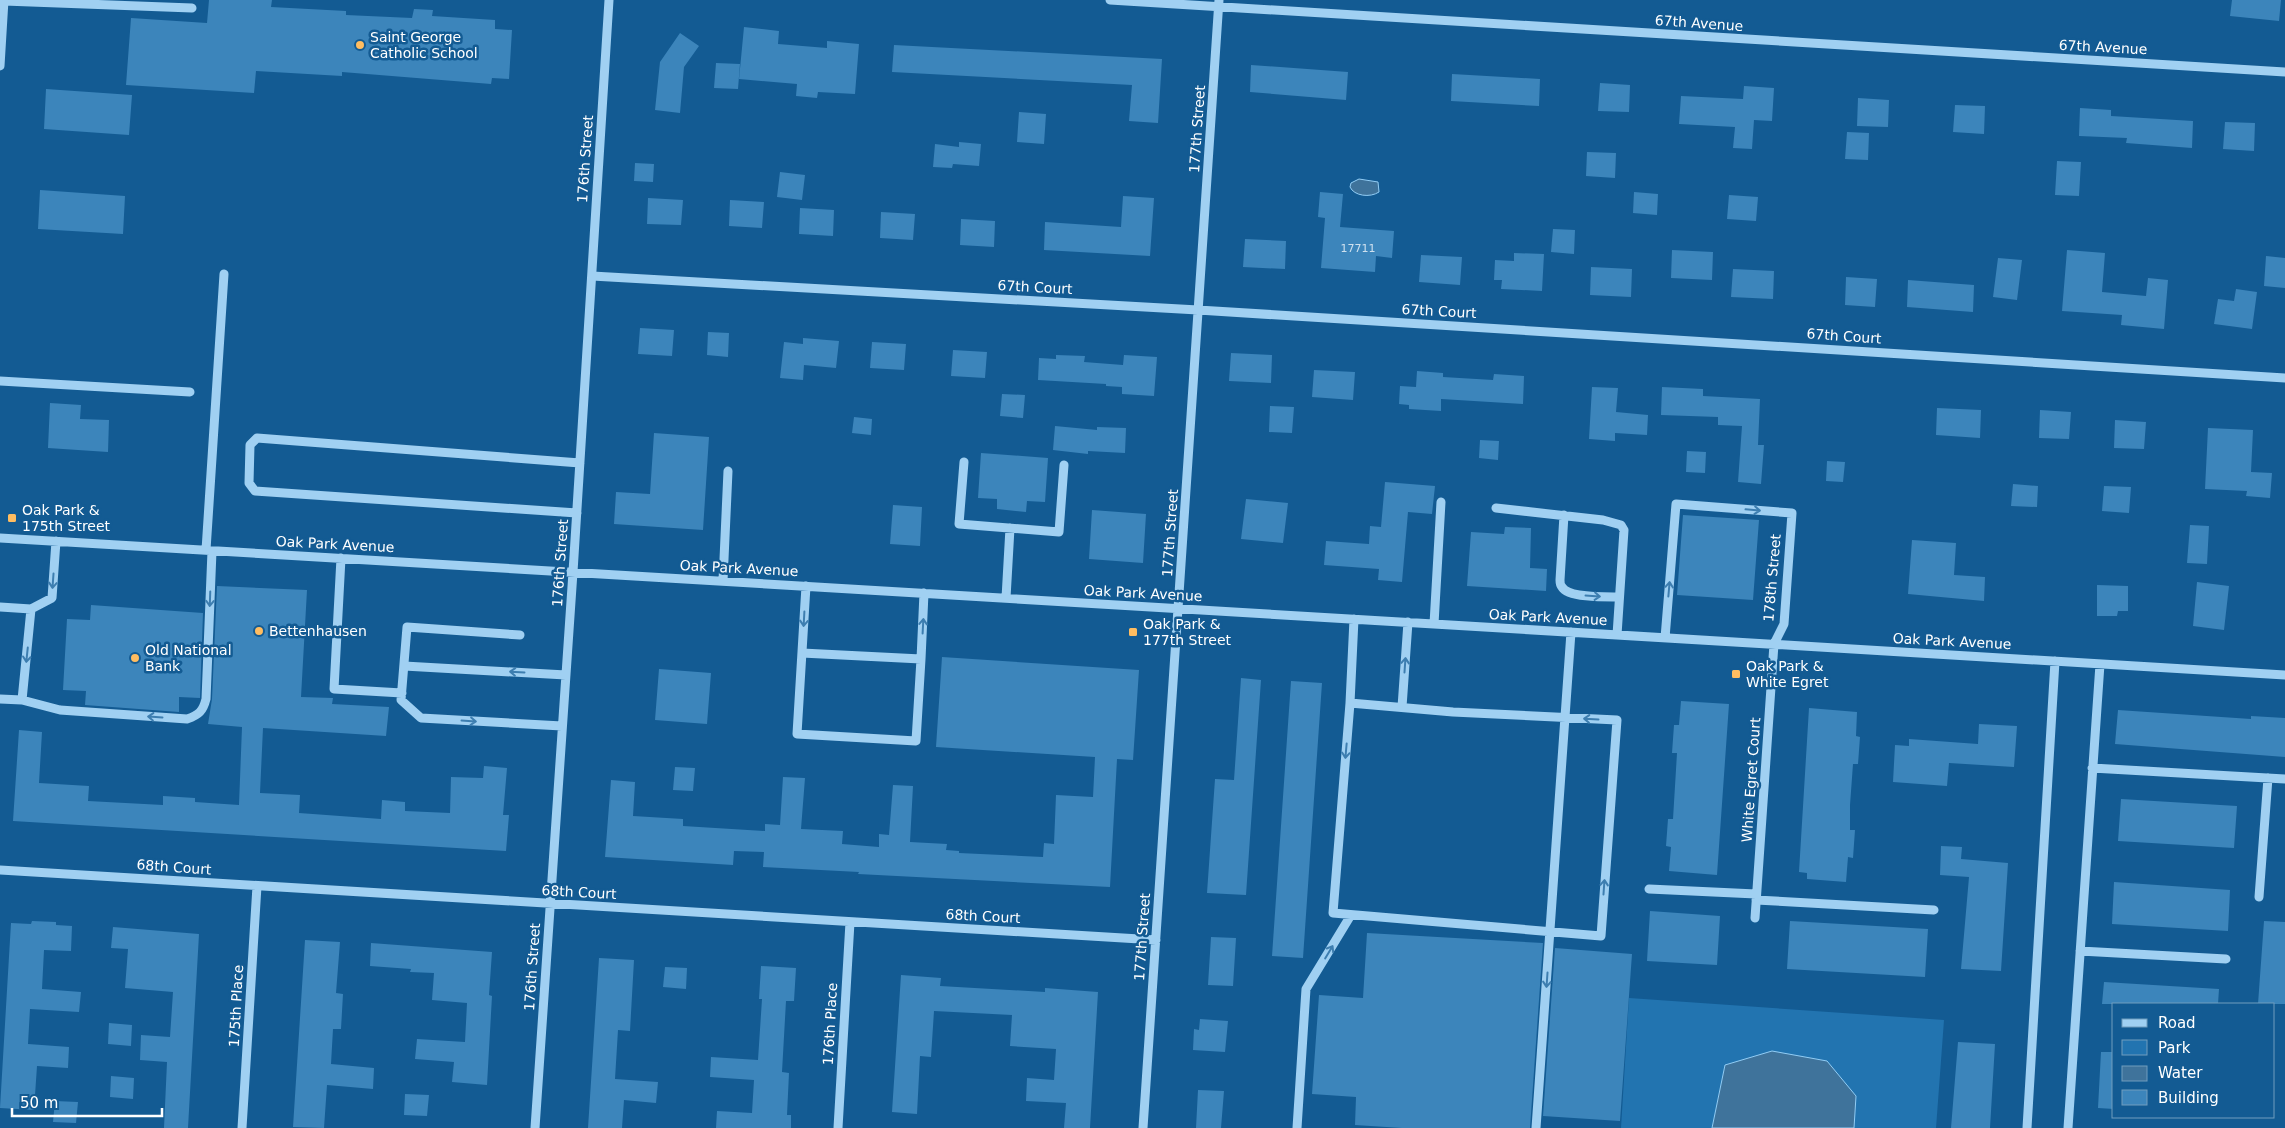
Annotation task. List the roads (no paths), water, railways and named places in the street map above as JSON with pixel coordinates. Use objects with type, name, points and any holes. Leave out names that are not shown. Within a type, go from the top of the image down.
[{"type":"street","name":"176th Street","points":[[535,1128],[577,513],[609,0]]},
{"type":"street","name":"67th Avenue","points":[[1110,0],[1219,3],[2285,72]]},
{"type":"street","points":[[0,66],[4,1],[192,8]]},
{"type":"street","name":"177th Street","points":[[1143,1128],[1219,3]]},
{"type":"street","points":[[0,699],[22,700],[60,710],[187,719],[198,715],[203,709],[206,699],[209,550],[224,274]]},
{"type":"street","name":"67th Court","points":[[592,276],[1198,310],[2285,378]]},
{"type":"street","points":[[0,381],[190,392]]},
{"type":"street","points":[[577,513],[254,491],[248,483],[250,445],[257,438],[580,463]]},
{"type":"street","points":[[964,462],[959,524],[1059,532],[1064,464]]},
{"type":"street","points":[[723,581],[728,471]]},
{"type":"street","points":[[1434,624],[1441,502]]},
{"type":"street","name":"178th Street","points":[[1665,638],[1676,504],[1792,513],[1784,624],[1774,644]]},
{"type":"street","points":[[1496,508],[1604,520],[1621,526],[1624,530],[1617,635]]},
{"type":"street","points":[[1564,516],[1560,580],[1562,588],[1567,592],[1619,597]]},
{"type":"street","points":[[1006,598],[1010,528]]},
{"type":"street","name":"Oak Park Avenue","points":[[0,538],[2285,675]]},
{"type":"street","points":[[0,607],[31,609],[52,598],[56,542]]},
{"type":"street","points":[[341,558],[334,689],[402,693]]},
{"type":"street","points":[[806,586],[797,734],[916,741],[924,593]]},
{"type":"street","points":[[22,700],[31,609]]},
{"type":"street","points":[[1350,703],[1617,720],[1601,936],[1333,913],[1350,703],[1354,619]]},
{"type":"street","points":[[1402,707],[1408,622]]},
{"type":"street","points":[[520,636],[406,626],[401,700],[421,718],[562,726]]},
{"type":"street","points":[[1536,1128],[1571,632]]},
{"type":"street","name":"White Egret Court","points":[[1755,918],[1774,644]]},
{"type":"street","points":[[802,653],[921,660]]},
{"type":"street","points":[[2027,1128],[2055,661]]},
{"type":"street","points":[[2068,1128],[2100,664]]},
{"type":"street","points":[[404,666],[566,675]]},
{"type":"street","points":[[2092,768],[2285,779]]},
{"type":"street","points":[[2259,897],[2268,778]]},
{"type":"street","name":"68th Court","points":[[0,870],[1156,940]]},
{"type":"street","name":"175th Place","points":[[242,1128],[257,886]]},
{"type":"street","points":[[1649,889],[1934,910]]},
{"type":"street","points":[[1297,1128],[1306,989],[1351,915]]},
{"type":"street","name":"176th Place","points":[[838,1128],[850,922]]},
{"type":"street","points":[[2080,951],[2226,959]]},
{"type":"water","points":[[1359,179],[1378,182],[1379,192],[1367,195],[1355,192],[1350,187],[1351,183]]},
{"type":"water","points":[[1772,1051],[1827,1061],[1856,1096],[1854,1128],[1712,1128],[1725,1065]]},
{"type":"place","name":"Saint George Catholic School","points":[[360,45]]},
{"type":"place","name":"Oak Park & 175th Street","points":[[12,518]]},
{"type":"place","name":"Bettenhausen","points":[[259,631]]},
{"type":"place","name":"Oak Park & 177th Street","points":[[1133,632]]},
{"type":"place","name":"Old National Bank","points":[[135,658]]},
{"type":"place","name":"Oak Park & White Egret","points":[[1736,674]]}]
